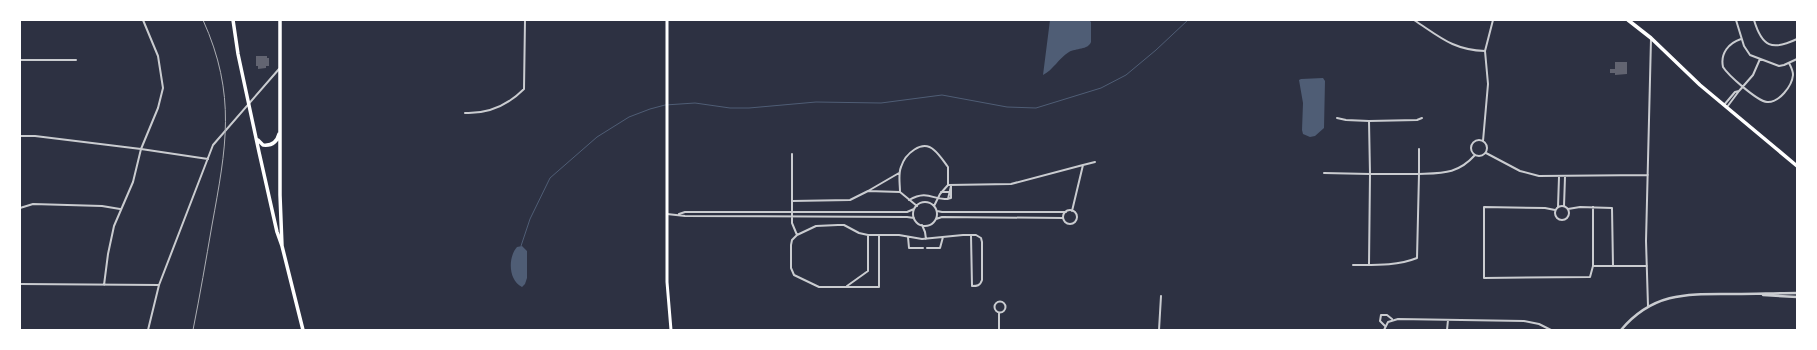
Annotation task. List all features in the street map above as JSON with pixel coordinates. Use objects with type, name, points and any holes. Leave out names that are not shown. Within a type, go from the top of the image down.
[{"type":"main road","points":[[233,20],[238,54],[277,232],[282,246],[303,330]]},
{"type":"main road","points":[[280,20],[282,246]]},
{"type":"main road","points":[[668,20],[667,282],[671,330]]},
{"type":"main road","points":[[1628,20],[1651,38],[1700,85],[1797,166]]},
{"type":"main road","points":[[256,136],[262,144],[270,145],[277,140],[280,129]]},
{"type":"street","points":[[104,285],[108,254],[114,226],[120,209],[133,182],[142,149],[158,108],[162,88],[158,56],[143,20]]},
{"type":"street","points":[[465,113],[480,113],[496,108],[511,101],[524,89],[525,20]]},
{"type":"street","points":[[1414,20],[1455,46],[1465,50],[1486,51]]},
{"type":"street","points":[[1486,153],[1487,146],[1483,141],[1488,84],[1486,51],[1493,20]]},
{"type":"street","points":[[1736,20],[1741,39],[1748,53],[1778,66],[1797,59]]},
{"type":"street","points":[[1754,20],[1759,34],[1766,42],[1781,46],[1797,39]]},
{"type":"street","points":[[1648,306],[1648,175],[1651,38]]},
{"type":"street","points":[[1741,39],[1730,45],[1724,52],[1722,62],[1726,71],[1761,100],[1769,102],[1781,96],[1791,81],[1792,72],[1789,63]]},
{"type":"street","points":[[1726,106],[1753,75],[1760,59]]},
{"type":"street","points":[[20,60],[76,60]]},
{"type":"street","points":[[148,330],[159,285],[213,145],[280,68]]},
{"type":"street","points":[[1337,118],[1369,121],[1417,120],[1422,118]]},
{"type":"street","points":[[1369,121],[1369,265]]},
{"type":"street","points":[[20,136],[35,136],[142,149],[208,159]]},
{"type":"street","points":[[1475,155],[1472,149],[1472,144],[1476,141],[1483,141]]},
{"type":"street","points":[[900,192],[899,173],[901,166],[915,148],[927,147],[934,149],[948,167],[952,192],[952,196],[948,199]]},
{"type":"street","points":[[1353,265],[1394,264],[1408,262],[1417,258],[1419,149]]},
{"type":"street","points":[[1486,153],[1528,174],[1558,177],[1648,175]]},
{"type":"street","points":[[1475,155],[1481,156],[1486,153]]},
{"type":"street","points":[[792,154],[792,216],[793,226],[797,236]]},
{"type":"street","points":[[1324,173],[1445,173],[1456,170],[1475,155]]},
{"type":"street","points":[[934,206],[941,192],[950,185],[1012,184],[1095,162]]},
{"type":"street","points":[[1072,211],[1083,164]]},
{"type":"street","points":[[792,201],[850,200],[899,173]]},
{"type":"street","points":[[1558,177],[1558,207]]},
{"type":"street","points":[[1564,177],[1564,206]]},
{"type":"street","points":[[948,199],[950,185]]},
{"type":"street","points":[[868,191],[900,192],[917,206]]},
{"type":"street","points":[[941,192],[952,192]]},
{"type":"street","points":[[909,200],[923,194],[948,199]]},
{"type":"street","points":[[667,214],[678,214],[685,212],[907,212],[926,202],[934,206],[937,211],[936,219]]},
{"type":"street","points":[[20,208],[33,204],[102,206],[120,209]]},
{"type":"street","points":[[1555,210],[1558,207],[1564,206],[1568,209],[1580,207],[1612,208],[1613,266]]},
{"type":"street","points":[[1555,210],[1545,208],[1484,207],[1484,278],[1588,278],[1592,274],[1593,266],[1592,207]]},
{"type":"street","points":[[914,209],[914,218]]},
{"type":"street","points":[[1555,210],[1556,217],[1562,220],[1568,216],[1568,209]]},
{"type":"street","points":[[937,211],[1072,211]]},
{"type":"street","points":[[1064,218],[1068,224],[1076,222],[1077,216],[1072,211]]},
{"type":"street","points":[[1064,218],[1066,212]]},
{"type":"street","points":[[678,214],[685,216],[907,217],[914,218],[922,225],[926,239]]},
{"type":"street","points":[[925,232],[929,225],[936,219],[942,217],[1064,218]]},
{"type":"street","points":[[879,235],[879,286],[815,286],[792,272],[792,240],[820,225],[844,225],[859,233],[868,235],[879,235],[908,237],[926,239],[971,235],[979,236],[982,242],[982,280],[976,286],[972,286],[971,235]]},
{"type":"street","points":[[922,225],[929,225]]},
{"type":"street","points":[[846,287],[868,271],[868,235]]},
{"type":"street","points":[[908,237],[909,248],[923,248]]},
{"type":"street","points":[[927,248],[940,248],[943,237]]},
{"type":"street","points":[[1593,266],[1647,266]]},
{"type":"street","points":[[20,284],[159,285]]},
{"type":"street","points":[[1621,330],[1631,319],[1648,306],[1662,299],[1680,295],[1797,293]]},
{"type":"street","points":[[1743,294],[1797,297]]},
{"type":"street","points":[[1160,330],[1161,296]]},
{"type":"street","points":[[1001,302],[1004,303],[1006,308],[1000,313],[994,308],[997,303],[1001,302]]},
{"type":"street","points":[[999,330],[1000,313]]},
{"type":"street","points":[[1385,326],[1380,321],[1382,315],[1386,314],[1392,319],[1524,321],[1539,324],[1551,330]]},
{"type":"street","points":[[1384,330],[1385,326],[1392,319]]},
{"type":"street","points":[[1447,330],[1448,320]]},
{"type":"water","points":[[1050,20],[1089,20],[1091,22],[1091,42],[1085,48],[1069,52],[1043,75]]},
{"type":"water","points":[[1323,78],[1325,81],[1324,128],[1315,136],[1310,137],[1303,134],[1302,130],[1303,103],[1299,80]]},
{"type":"water","points":[[522,246],[527,251],[527,278],[522,287],[517,284],[514,279],[511,262],[514,251],[517,247]]},
{"type":"building","points":[[256,56],[267,56],[267,58],[269,58],[269,66],[258,69],[258,66],[256,66]]},
{"type":"building","points":[[1615,62],[1627,62],[1627,74],[1615,75],[1615,73],[1610,73],[1610,69],[1615,69]]},
{"type":"waterway","points":[[521,246],[530,219],[550,178],[597,137],[629,117],[650,109],[665,105],[695,103],[730,108],[749,108],[816,102],[881,103],[942,95],[1007,107],[1036,108],[1101,88],[1126,75],[1156,50],[1188,20]]},
{"type":"railway","points":[[193,330],[221,171],[226,122],[221,73],[214,47],[203,20]]}]
